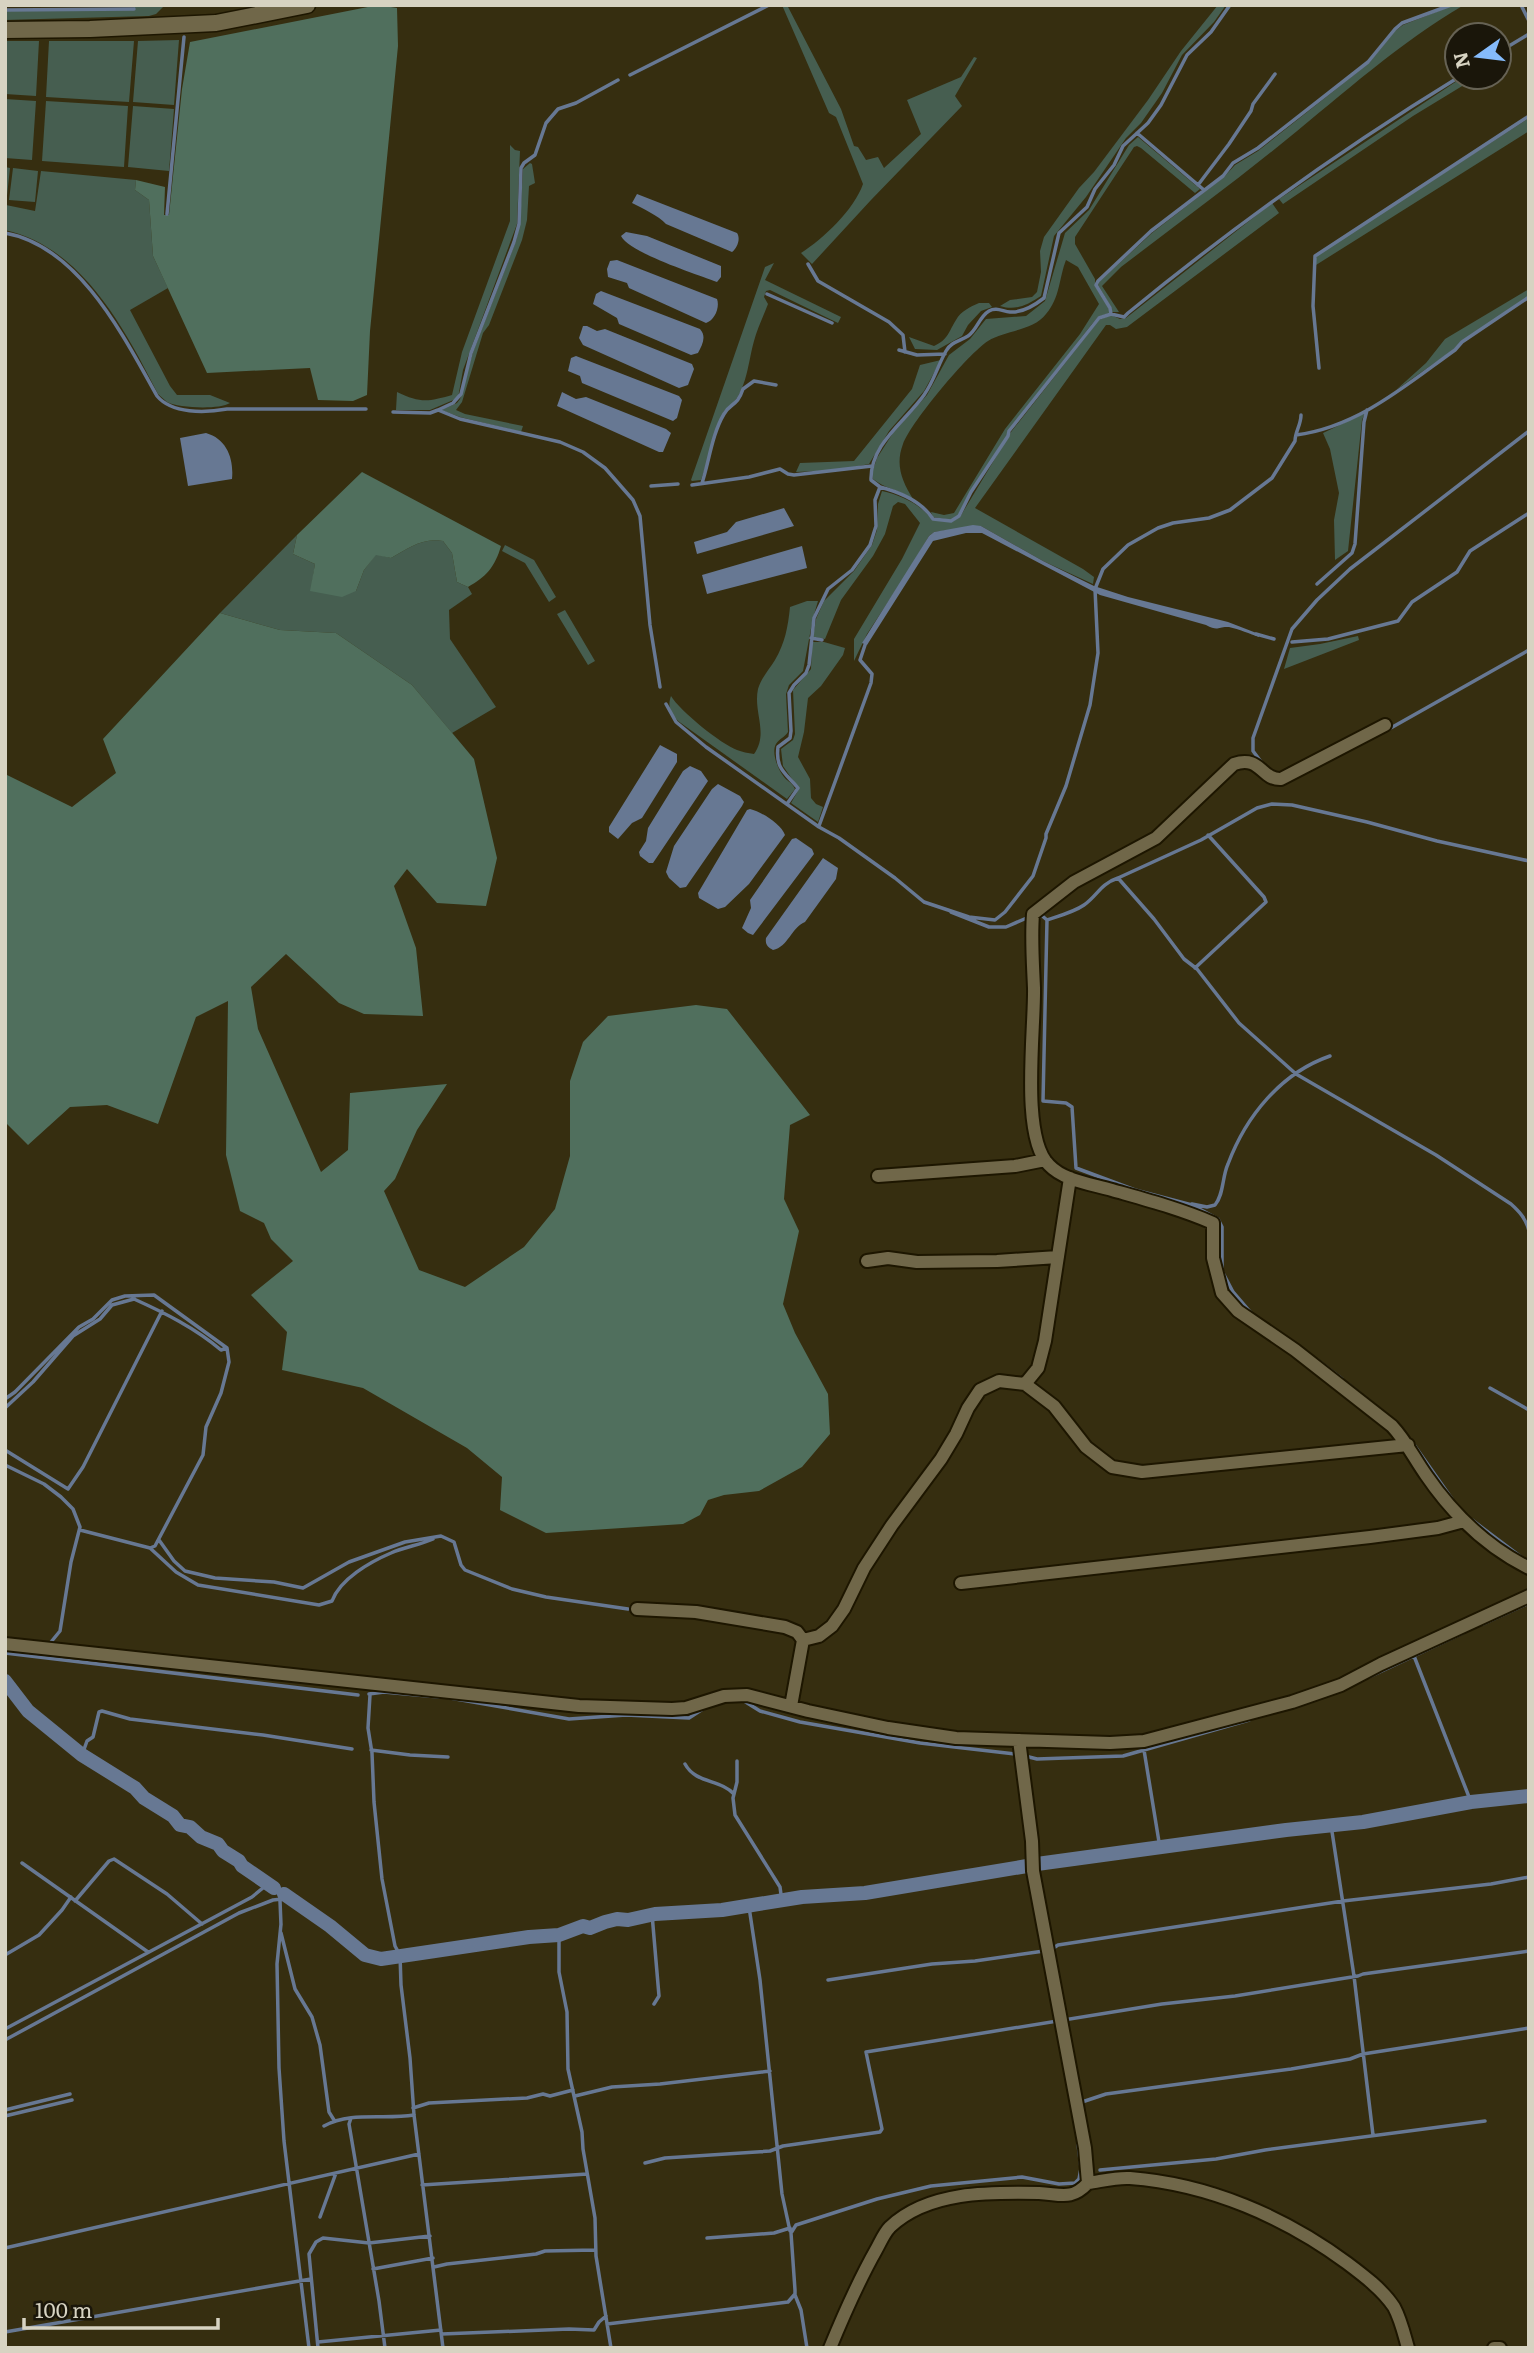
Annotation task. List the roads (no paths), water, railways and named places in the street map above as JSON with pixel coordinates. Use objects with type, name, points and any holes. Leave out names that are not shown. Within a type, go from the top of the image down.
[{"type":"street","points":[[5,30],[216,23],[307,5]]},
{"type":"street","points":[[1385,725],[1282,779],[1273,779],[1251,762],[1234,764],[1156,838],[1074,882],[1033,914],[1031,1085],[1035,1130],[1040,1153],[1049,1166],[1070,1178],[1189,1212],[1213,1223],[1213,1258],[1222,1293],[1238,1311],[1295,1350],[1392,1426],[1408,1445],[1426,1475],[1470,1528],[1529,1569]]},
{"type":"street","points":[[878,1176],[1015,1166],[1045,1160]]},
{"type":"street","points":[[1025,1384],[1038,1368],[1045,1341],[1070,1178]]},
{"type":"street","points":[[867,1261],[888,1258],[917,1262],[997,1261],[1058,1257]]},
{"type":"street","points":[[803,1640],[818,1636],[832,1626],[892,1525],[941,1459],[980,1390],[999,1381],[1025,1384],[1054,1406],[1086,1447],[1112,1467],[1142,1472],[1408,1445]]},
{"type":"street","points":[[961,1583],[1357,1539],[1438,1528],[1464,1521]]},
{"type":"street","points":[[5,1644],[579,1706],[672,1709],[686,1708],[724,1696],[747,1695],[888,1728],[956,1738],[1110,1743],[1144,1741],[1281,1705],[1341,1685],[1529,1596]]},
{"type":"street","points":[[637,1609],[696,1612],[785,1627],[797,1632],[803,1640],[791,1706]]},
{"type":"street","points":[[1019,1740],[1032,1841],[1033,1871],[1085,2148],[1088,2183]]},
{"type":"street","points":[[830,2348],[863,2273],[888,2229],[910,2211],[938,2200],[976,2195],[1040,2193],[1066,2197],[1081,2190],[1088,2183],[1127,2178],[1196,2189],[1264,2213],[1322,2244],[1382,2293],[1402,2325],[1408,2348]]},
{"type":"street","points":[[1494,2348],[1500,2348]]},
{"type":"water","points":[[637,194],[737,233],[737,246],[732,252],[666,224],[632,203]]},
{"type":"water","points":[[626,232],[647,236],[721,266],[721,277],[717,282],[650,256],[627,243],[621,236]]},
{"type":"water","points":[[617,260],[717,299],[716,313],[706,323],[629,288],[627,283],[608,277],[610,261]]},
{"type":"water","points":[[601,291],[700,329],[703,338],[698,353],[691,355],[619,324],[617,318],[593,304],[596,294]]},
{"type":"water","points":[[583,326],[597,331],[605,329],[692,364],[694,369],[688,385],[679,388],[583,345],[579,338]]},
{"type":"water","points":[[576,356],[679,396],[682,400],[677,418],[673,421],[582,383],[580,376],[568,371],[571,358]]},
{"type":"water","points":[[562,392],[576,399],[586,397],[666,429],[671,433],[663,452],[557,406]]},
{"type":"water","points":[[206,433],[219,440],[228,451],[232,464],[232,479],[188,486],[180,438]]},
{"type":"water","points":[[784,508],[794,526],[697,554],[694,542],[727,532],[736,522]]},
{"type":"water","points":[[981,526],[1094,586],[1228,622],[1259,634],[1259,637],[1229,627],[1214,628],[1100,595],[982,533],[966,533],[933,541],[867,645],[862,643],[929,536],[934,532]]},
{"type":"water","points":[[802,546],[807,568],[707,594],[702,575]]},
{"type":"water","points":[[660,745],[677,754],[677,762],[642,818],[632,823],[618,839],[609,832],[609,827]]},
{"type":"water","points":[[690,766],[701,771],[708,781],[653,863],[649,863],[639,852],[646,841],[648,828],[683,771]]},
{"type":"water","points":[[718,784],[740,796],[744,802],[686,887],[680,888],[666,872],[674,846]]},
{"type":"water","points":[[750,809],[770,819],[785,835],[749,884],[725,907],[718,909],[699,898],[698,893]]},
{"type":"water","points":[[796,838],[812,849],[814,854],[753,935],[748,933],[742,928],[751,908],[750,900],[792,839]]},
{"type":"water","points":[[823,858],[838,868],[836,879],[805,922],[796,928],[782,945],[773,950],[767,945],[766,938]]},
{"type":"waterway","points":[[630,75],[769,5]]},
{"type":"waterway","points":[[787,804],[798,788],[778,761],[778,747],[790,738],[789,693],[806,673],[814,618],[828,589],[852,570],[870,545],[876,526],[875,500],[880,487],[871,480],[872,467],[882,444],[924,395],[950,346],[968,336],[989,311],[1019,311],[1044,298],[1059,233],[1087,207],[1095,189],[1114,165],[1123,146],[1148,123],[1161,105],[1187,55],[1211,32],[1230,5]]},
{"type":"waterway","points":[[1111,314],[1096,285],[1151,231],[1223,176],[1233,163],[1258,148],[1368,62],[1402,23],[1451,5]]},
{"type":"waterway","points":[[1521,5],[1529,21]]},
{"type":"waterway","points":[[5,10],[134,9]]},
{"type":"waterway","points":[[1513,44],[1529,34]]},
{"type":"waterway","points":[[167,214],[184,37]]},
{"type":"waterway","points":[[1198,185],[1229,144],[1275,74]]},
{"type":"waterway","points":[[438,410],[453,403],[461,394],[471,353],[514,242],[519,224],[521,168],[535,155],[546,123],[558,109],[576,103],[618,80]]},
{"type":"waterway","points":[[880,487],[909,498],[933,519],[951,521],[959,516],[1009,431],[1099,318],[1111,314],[1124,317],[1289,189],[1443,87]]},
{"type":"waterway","points":[[1319,368],[1313,306],[1315,256],[1529,116]]},
{"type":"waterway","points":[[1137,133],[1204,190]]},
{"type":"waterway","points":[[5,233],[31,241],[55,256],[77,275],[114,322],[157,396],[171,406],[189,411],[366,409]]},
{"type":"waterway","points":[[808,264],[818,281],[889,322],[903,335],[905,352]]},
{"type":"waterway","points":[[767,294],[832,323]]},
{"type":"waterway","points":[[1296,435],[1340,423],[1380,403],[1455,350],[1462,342],[1529,297]]},
{"type":"waterway","points":[[899,350],[917,355],[945,354]]},
{"type":"waterway","points":[[702,483],[716,430],[727,410],[743,389],[754,381],[776,385]]},
{"type":"waterway","points":[[393,412],[430,413],[438,410],[460,419],[560,442],[583,452],[605,468],[633,500],[640,516],[650,625],[660,687]]},
{"type":"waterway","points":[[1317,584],[1352,553],[1355,544],[1367,410]]},
{"type":"waterway","points":[[666,704],[676,722],[706,747],[819,827],[839,838],[924,902],[969,917],[995,920],[1005,912],[1033,876],[1046,834],[1066,786],[1090,705],[1098,653],[1095,589],[1103,569],[1128,545],[1158,528],[1209,518],[1230,510],[1272,478],[1295,441],[1301,415]]},
{"type":"waterway","points":[[1262,763],[1253,751],[1253,738],[1292,629],[1317,600],[1350,569],[1529,431]]},
{"type":"waterway","points":[[692,485],[749,477],[780,469],[794,475],[872,466]]},
{"type":"waterway","points":[[651,486],[678,484]]},
{"type":"waterway","points":[[1292,642],[1328,639],[1398,621],[1412,602],[1457,572],[1470,551],[1529,513]]},
{"type":"waterway","points":[[1256,634],[1274,639]]},
{"type":"waterway","points":[[811,638],[822,640]]},
{"type":"waterway","points":[[819,826],[871,683],[872,674],[860,660],[866,642]]},
{"type":"waterway","points":[[1389,729],[1529,650]]},
{"type":"waterway","points":[[1118,878],[1201,840],[1257,808],[1272,804],[1292,805],[1529,861]]},
{"type":"waterway","points":[[1195,968],[1266,902],[1208,835]]},
{"type":"waterway","points":[[1040,914],[1047,920],[1076,910],[1107,883],[1118,878],[1184,959],[1197,969],[1239,1023],[1296,1074],[1436,1155],[1511,1204],[1522,1216],[1529,1231]]},
{"type":"waterway","points":[[951,912],[989,927],[1006,927],[1029,917]]},
{"type":"waterway","points":[[1047,920],[1043,1101],[1066,1103],[1072,1107],[1076,1168],[1135,1190],[1192,1205],[1218,1219],[1222,1227],[1222,1271],[1233,1292],[1251,1313]]},
{"type":"waterway","points":[[1192,1204],[1207,1207],[1215,1205],[1220,1196],[1226,1169],[1255,1113],[1267,1098],[1296,1073],[1330,1056]]},
{"type":"waterway","points":[[5,1399],[79,1327],[93,1319],[112,1300],[125,1296],[154,1295],[227,1348],[229,1362],[221,1393],[206,1427],[203,1455],[155,1546],[150,1548],[80,1530]]},
{"type":"waterway","points":[[134,1296],[134,1299],[168,1315],[221,1350],[227,1348]]},
{"type":"waterway","points":[[5,1408],[33,1382],[73,1336],[100,1319],[112,1305],[134,1299]]},
{"type":"waterway","points":[[5,1450],[68,1489],[83,1467],[162,1311]]},
{"type":"waterway","points":[[1317,1360],[1342,1379]]},
{"type":"waterway","points":[[1348,1384],[1388,1416]]},
{"type":"waterway","points":[[1490,1388],[1529,1410]]},
{"type":"waterway","points":[[1412,1442],[1452,1499]]},
{"type":"waterway","points":[[5,1465],[44,1484],[61,1497],[73,1509],[80,1527],[71,1562],[60,1631],[51,1642]]},
{"type":"waterway","points":[[1472,1520],[1521,1557]]},
{"type":"waterway","points":[[159,1540],[185,1571],[215,1578],[274,1582],[303,1588],[349,1562],[405,1542],[441,1536],[454,1542],[465,1570],[512,1589],[546,1597],[628,1609]]},
{"type":"waterway","points":[[150,1548],[176,1572],[198,1585],[319,1605],[332,1601],[342,1585],[374,1561],[433,1539]]},
{"type":"waterway","points":[[1483,1624],[1529,1603]]},
{"type":"waterway","points":[[1369,1677],[1463,1633]]},
{"type":"waterway","points":[[5,1653],[358,1695]]},
{"type":"waterway","points":[[1414,1656],[1471,1802]]},
{"type":"waterway","points":[[5,1681],[28,1711],[82,1755],[135,1788],[144,1798],[173,1816],[180,1825],[190,1827],[201,1837],[218,1844],[242,1866],[274,1888]]},
{"type":"waterway","points":[[369,1694],[384,1692],[439,1697]]},
{"type":"waterway","points":[[370,1695],[368,1728],[382,1879],[395,1946],[400,1955],[414,2115],[443,2348]]},
{"type":"waterway","points":[[450,1698],[569,1719],[626,1715],[689,1718],[709,1705]]},
{"type":"waterway","points":[[744,1701],[760,1711],[800,1722],[920,1743],[1015,1754]]},
{"type":"waterway","points":[[82,1755],[87,1741],[93,1737],[99,1712],[102,1711],[130,1719],[352,1749]]},
{"type":"waterway","points":[[1025,1756],[1037,1759],[1123,1756],[1249,1720]]},
{"type":"waterway","points":[[371,1750],[448,1757]]},
{"type":"waterway","points":[[1144,1750],[1160,1848]]},
{"type":"waterway","points":[[737,1761],[737,1782],[733,1798],[735,1815],[780,1887],[782,1902]]},
{"type":"waterway","points":[[685,1764],[695,1775],[734,1794]]},
{"type":"waterway","points":[[1037,1864],[1363,1822],[1471,1802],[1529,1796]]},
{"type":"waterway","points":[[1331,1825],[1354,1976],[1373,2135]]},
{"type":"waterway","points":[[75,1901],[109,1861],[114,1859],[167,1894],[202,1924]]},
{"type":"waterway","points":[[22,1863],[148,1952]]},
{"type":"waterway","points":[[284,1894],[330,1926],[365,1955],[381,1959],[559,1935],[583,1926],[590,1928],[617,1919],[722,1910],[802,1897],[865,1893],[1027,1866]]},
{"type":"waterway","points":[[1052,1949],[1058,1945],[1343,1901],[1529,1877]]},
{"type":"waterway","points":[[5,2029],[252,1897],[269,1883]]},
{"type":"waterway","points":[[281,1925],[280,1901],[285,1894]]},
{"type":"waterway","points":[[5,1955],[39,1935],[71,1897]]},
{"type":"waterway","points":[[5,2040],[239,1913],[282,1899]]},
{"type":"waterway","points":[[749,1907],[760,1980],[782,2194],[790,2231]]},
{"type":"waterway","points":[[652,1914],[659,1996],[654,2004]]},
{"type":"waterway","points":[[281,1924],[277,1964],[279,2068],[284,2141],[309,2348]]},
{"type":"waterway","points":[[281,1933],[295,1989],[312,2017],[320,2045],[329,2112],[334,2120]]},
{"type":"waterway","points":[[559,1935],[559,1972],[567,2012],[568,2069],[582,2132],[595,2218],[596,2256],[611,2348]]},
{"type":"waterway","points":[[828,1980],[1044,1951]]},
{"type":"waterway","points":[[645,2163],[665,2158],[770,2151],[783,2146],[880,2132],[882,2129],[866,2052],[1162,2004],[1235,1996],[1363,1974],[1529,1951]]},
{"type":"waterway","points":[[1082,2105],[1082,2102],[1106,2094],[1291,2069],[1350,2059],[1363,2054],[1529,2028]]},
{"type":"waterway","points":[[575,2096],[612,2087],[770,2071]]},
{"type":"waterway","points":[[413,2108],[429,2103],[527,2098],[543,2094],[550,2096],[573,2090]]},
{"type":"waterway","points":[[5,2110],[70,2094]]},
{"type":"waterway","points":[[5,2116],[72,2100]]},
{"type":"waterway","points":[[324,2126],[334,2121],[356,2117],[414,2115]]},
{"type":"waterway","points":[[351,2118],[349,2124],[385,2348]]},
{"type":"waterway","points":[[1100,2170],[1216,2159],[1485,2121]]},
{"type":"waterway","points":[[607,2324],[788,2302],[795,2294],[791,2233],[796,2225],[877,2199],[931,2186],[1022,2177],[1059,2184],[1075,2183],[1079,2179],[1081,2168],[1078,2144]]},
{"type":"waterway","points":[[5,2248],[419,2154]]},
{"type":"waterway","points":[[320,2217],[336,2173]]},
{"type":"waterway","points":[[422,2185],[587,2174]]},
{"type":"waterway","points":[[707,2238],[774,2233],[790,2228]]},
{"type":"waterway","points":[[318,2348],[309,2254],[316,2242],[323,2238],[369,2243],[430,2236]]},
{"type":"waterway","points":[[434,2267],[545,2251],[595,2250]]},
{"type":"waterway","points":[[373,2269],[433,2258]]},
{"type":"waterway","points":[[5,2332],[311,2279]]},
{"type":"waterway","points":[[795,2295],[801,2310],[807,2348]]},
{"type":"waterway","points":[[442,2334],[594,2330],[606,2316]]},
{"type":"waterway","points":[[318,2342],[441,2330]]}]
